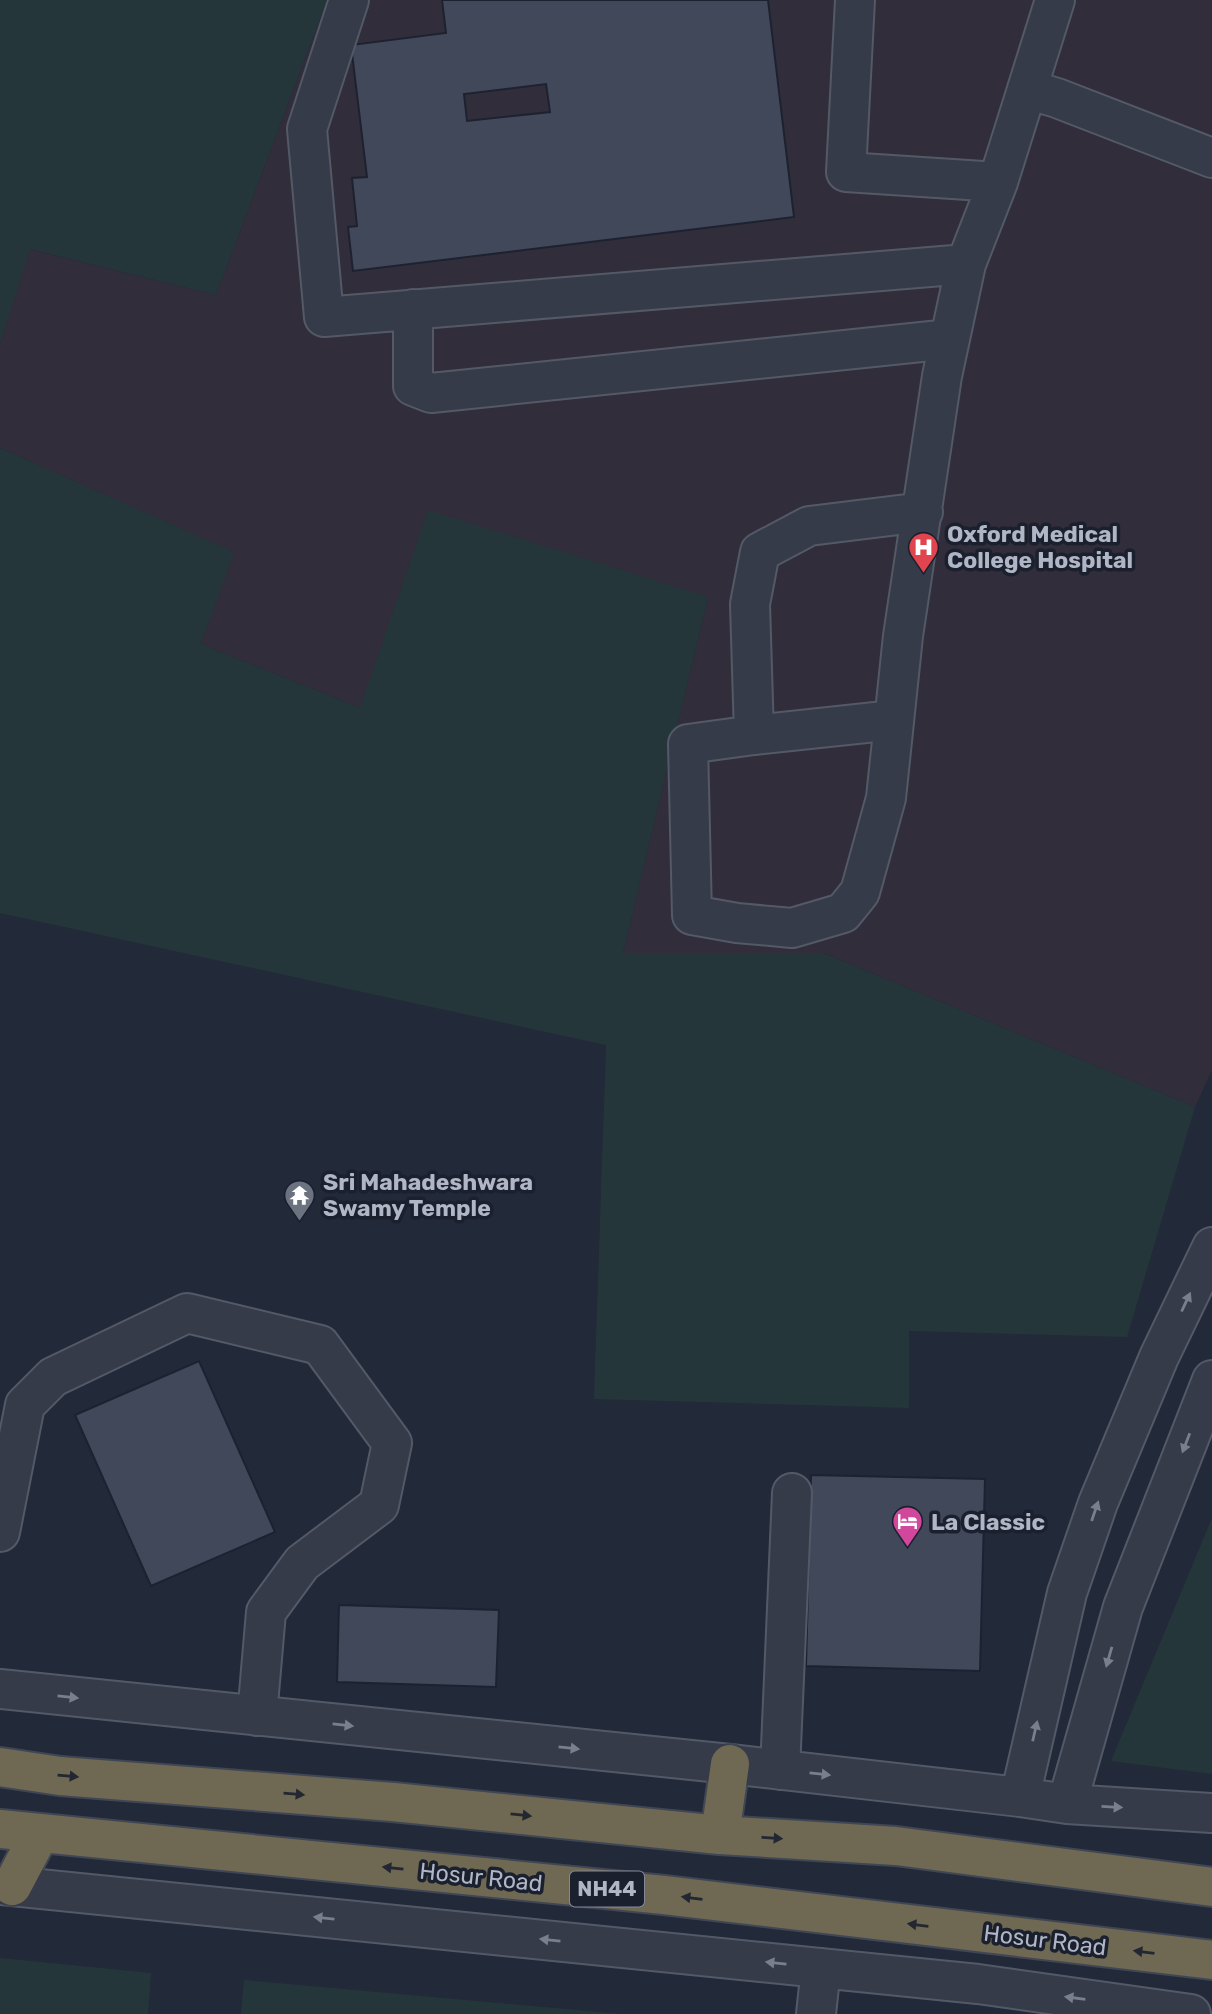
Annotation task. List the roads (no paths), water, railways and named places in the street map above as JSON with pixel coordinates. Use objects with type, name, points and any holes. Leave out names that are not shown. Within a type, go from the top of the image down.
[{"type":"highway","points":[[720,1835],[730,1764]]},
{"type":"highway","points":[[0,1767],[61,1776],[393,1802],[720,1835],[896,1846],[1212,1887]]},
{"type":"highway","name":"Hosur Road","points":[[0,1829],[664,1895],[1212,1960]]},
{"type":"highway","points":[[6,1886],[40,1833]]},
{"type":"street","points":[[349,0],[307,130],[324,317],[966,264]]},
{"type":"street","points":[[855,0],[846,172],[998,182]]},
{"type":"street","points":[[894,720],[688,744],[692,915],[737,923],[792,928],[843,913],[860,892],[886,798],[904,636],[942,376],[966,264],[998,182],[1055,0]]},
{"type":"street","points":[[1027,89],[1212,158]]},
{"type":"street","points":[[413,310],[413,386],[431,393],[950,340]]},
{"type":"street","points":[[754,735],[750,604],[760,552],[809,526],[923,512]]},
{"type":"street","points":[[1020,1797],[1067,1593],[1098,1503],[1160,1357],[1212,1247]]},
{"type":"street","points":[[0,1532],[24,1405],[53,1377],[187,1313],[320,1345],[392,1443],[379,1505],[302,1563],[266,1612],[257,1716]]},
{"type":"street","points":[[1067,1804],[1123,1607],[1212,1380]]},
{"type":"street","points":[[780,1770],[792,1493]]},
{"type":"street","points":[[0,1689],[730,1764],[1067,1804],[1212,1814]]},
{"type":"street","points":[[6,1886],[821,1968],[984,1999],[1191,2014]]},
{"type":"street","points":[[816,2014],[821,1968]]},
{"type":"place","name":"Oxford Medical College Hospital","points":[[924,574]]},
{"type":"place","name":"Sri Mahadeshwara Swamy Temple","points":[[300,1222]]},
{"type":"place","name":"La Classic","points":[[908,1549]]}]
